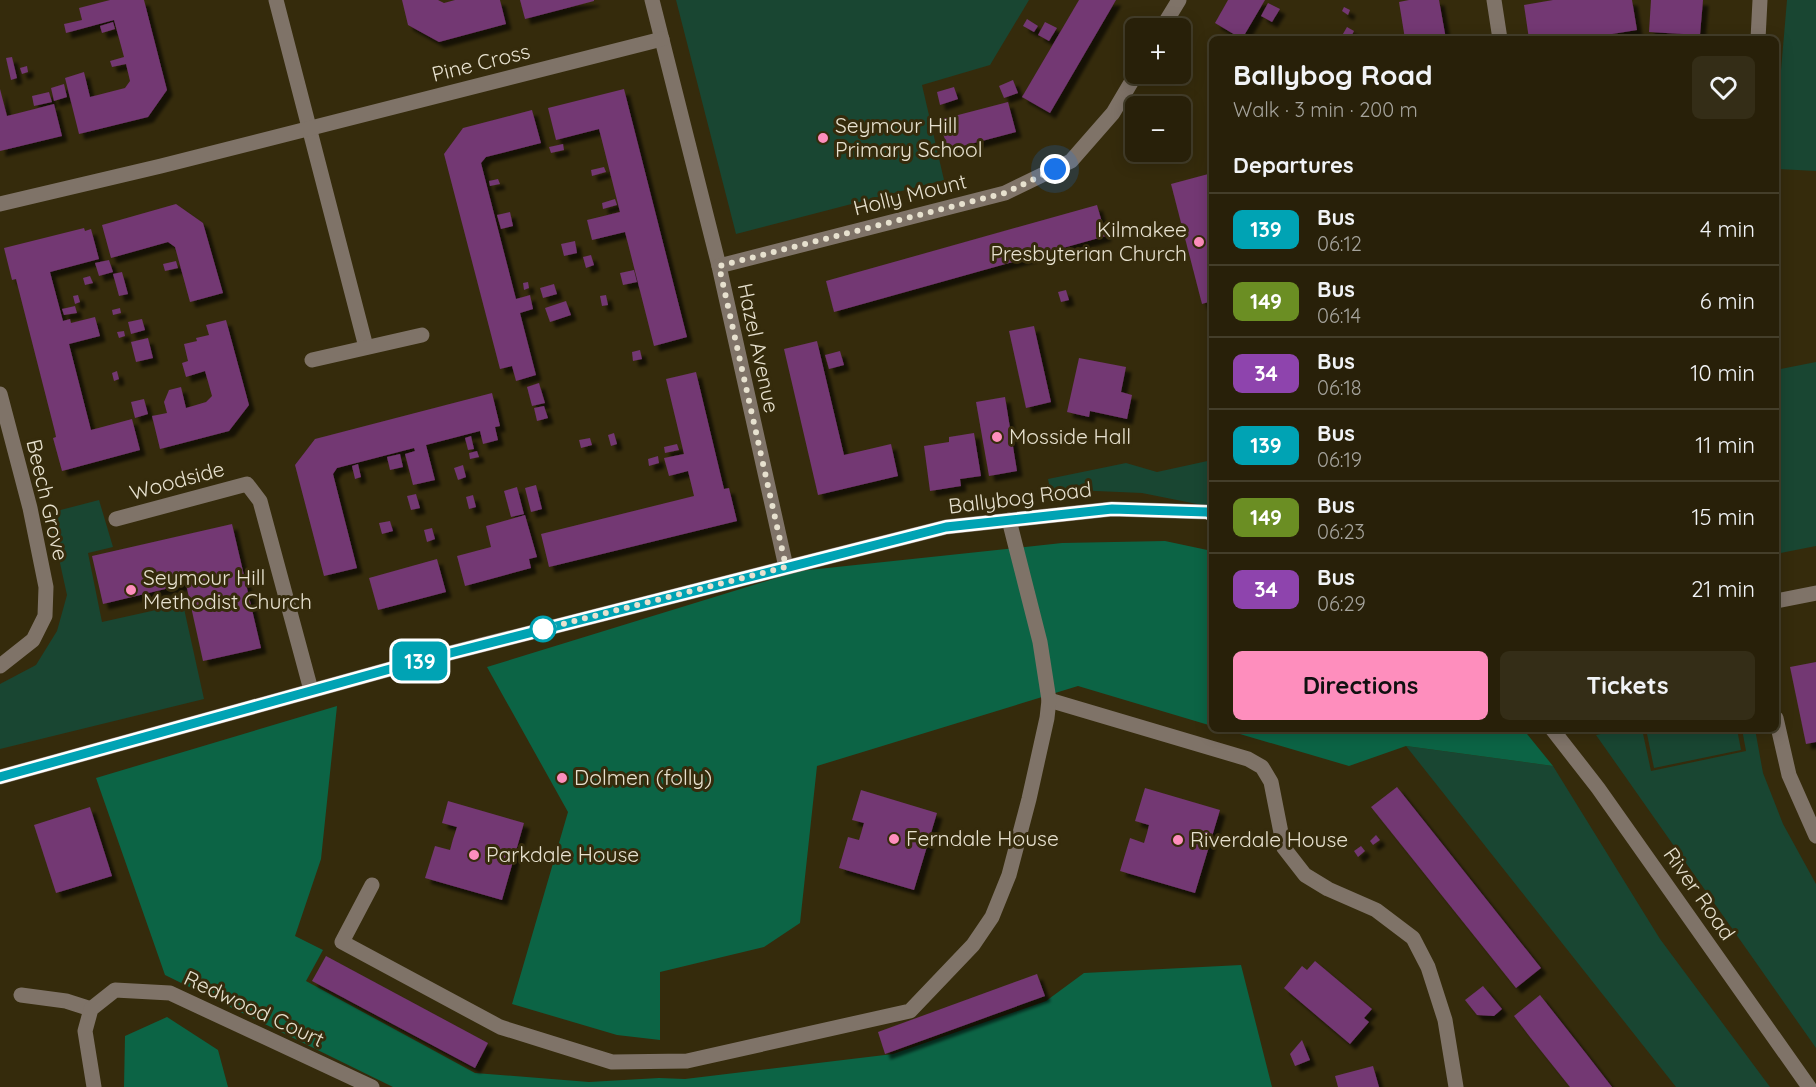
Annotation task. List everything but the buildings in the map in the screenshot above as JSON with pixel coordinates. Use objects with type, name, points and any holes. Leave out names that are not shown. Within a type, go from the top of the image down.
[{"type":"street","points":[[276,0],[366,347]]},
{"type":"street","name":"Hazel Avenue","points":[[652,0],[719,266],[786,567]]},
{"type":"street","points":[[1168,18],[1179,0]]},
{"type":"street","points":[[1494,0],[1500,36]]},
{"type":"street","points":[[1758,36],[1760,0]]},
{"type":"street","name":"Pine Cross","points":[[0,204],[161,166],[662,39]]},
{"type":"street","name":"Holly Mount","points":[[719,266],[1005,193],[1071,161],[1113,112],[1130,84]]},
{"type":"street","points":[[312,360],[422,335]]},
{"type":"street","name":"Beech Grove","points":[[0,394],[30,508],[46,587],[45,616],[33,640],[0,666]]},
{"type":"street","name":"Woodside","points":[[116,519],[247,484],[260,501],[311,690]]},
{"type":"street","name":"Ballybog Road","points":[[0,777],[247,710],[311,690],[946,527],[1112,509],[1209,513]]},
{"type":"street","points":[[372,885],[342,942],[500,1027],[612,1062],[687,1061],[910,1011],[973,945],[992,917],[1009,875],[1047,718],[1049,700],[1040,642],[1009,520]]},
{"type":"street","points":[[1779,600],[1816,592]]},
{"type":"street","points":[[1049,700],[1248,759],[1262,767],[1271,782],[1284,848],[1305,875],[1328,889],[1376,910],[1413,938],[1428,967],[1445,1020],[1456,1087]]},
{"type":"street","points":[[1779,731],[1789,775],[1816,836]]},
{"type":"street","name":"River Road","points":[[1554,732],[1598,788],[1809,1087]]},
{"type":"street","name":"Redwood Court","points":[[91,1009],[115,990],[170,993],[372,1087]]},
{"type":"street","points":[[21,995],[66,1001],[91,1009],[85,1031],[94,1087]]},
{"type":"green space","name":"Seymour Hill Primary School","points":[[676,0],[1029,0],[990,65],[922,85],[944,180],[736,234]]},
{"type":"green space","points":[[1787,0],[1816,0],[1816,171],[1779,169],[1779,94]]},
{"type":"green space","points":[[1816,362],[1816,546],[1779,553],[1779,369]]},
{"type":"green space","points":[[1209,461],[1209,506],[1142,493],[1050,489],[1048,479],[1126,463],[1157,472]]},
{"type":"green space","points":[[99,500],[113,547],[88,553],[102,622],[183,604],[204,699],[0,749],[0,684],[36,665],[57,631],[67,595],[49,513]]},
{"type":"green space","points":[[1165,541],[1209,550],[1209,725],[1078,686],[817,766],[800,923],[764,947],[660,972],[660,1040],[617,1035],[512,1004],[568,812],[487,667],[799,571],[1062,543]]},
{"type":"green space","points":[[337,706],[321,859],[295,936],[323,950],[306,981],[475,1073],[589,1082],[659,1078],[685,1079],[893,1054],[1046,1001],[1084,973],[1241,965],[1272,1087],[393,1087],[165,975],[96,778]]},
{"type":"green space","points":[[1233,732],[1525,732],[1553,766],[1406,746],[1349,766]]},
{"type":"green space","points":[[1610,732],[1643,732],[1651,771],[1746,751],[1743,732],[1756,732],[1763,773],[1783,824],[1816,884],[1816,1048],[1596,735]]},
{"type":"green space","points":[[1647,732],[1738,732],[1741,750],[1654,768]]},
{"type":"green space","points":[[1406,746],[1553,766],[1660,939],[1770,1087],[1676,1087]]},
{"type":"green space","points":[[167,1017],[218,1050],[228,1087],[124,1087],[125,1036]]},
{"type":"bus line","name":"139","points":[[0,777],[419,661],[946,527],[1112,509],[1209,513]]},
{"type":"place","name":"Seymour Hill Primary School","points":[[823,138]]},
{"type":"place","name":"Kilmakee Presbyterian Church","points":[[1199,242]]},
{"type":"place","name":"Mosside Hall","points":[[997,437]]},
{"type":"place","name":"Seymour Hill Methodist Church","points":[[131,590]]},
{"type":"place","name":"Dolmen (folly)","points":[[562,778]]},
{"type":"place","name":"Ferndale House","points":[[894,839]]},
{"type":"place","name":"Riverdale House","points":[[1178,840]]},
{"type":"place","name":"Parkdale House","points":[[474,855]]},
{"type":"route","points":[[543,629],[786,567],[719,266],[1005,193],[1055,169]]}]
